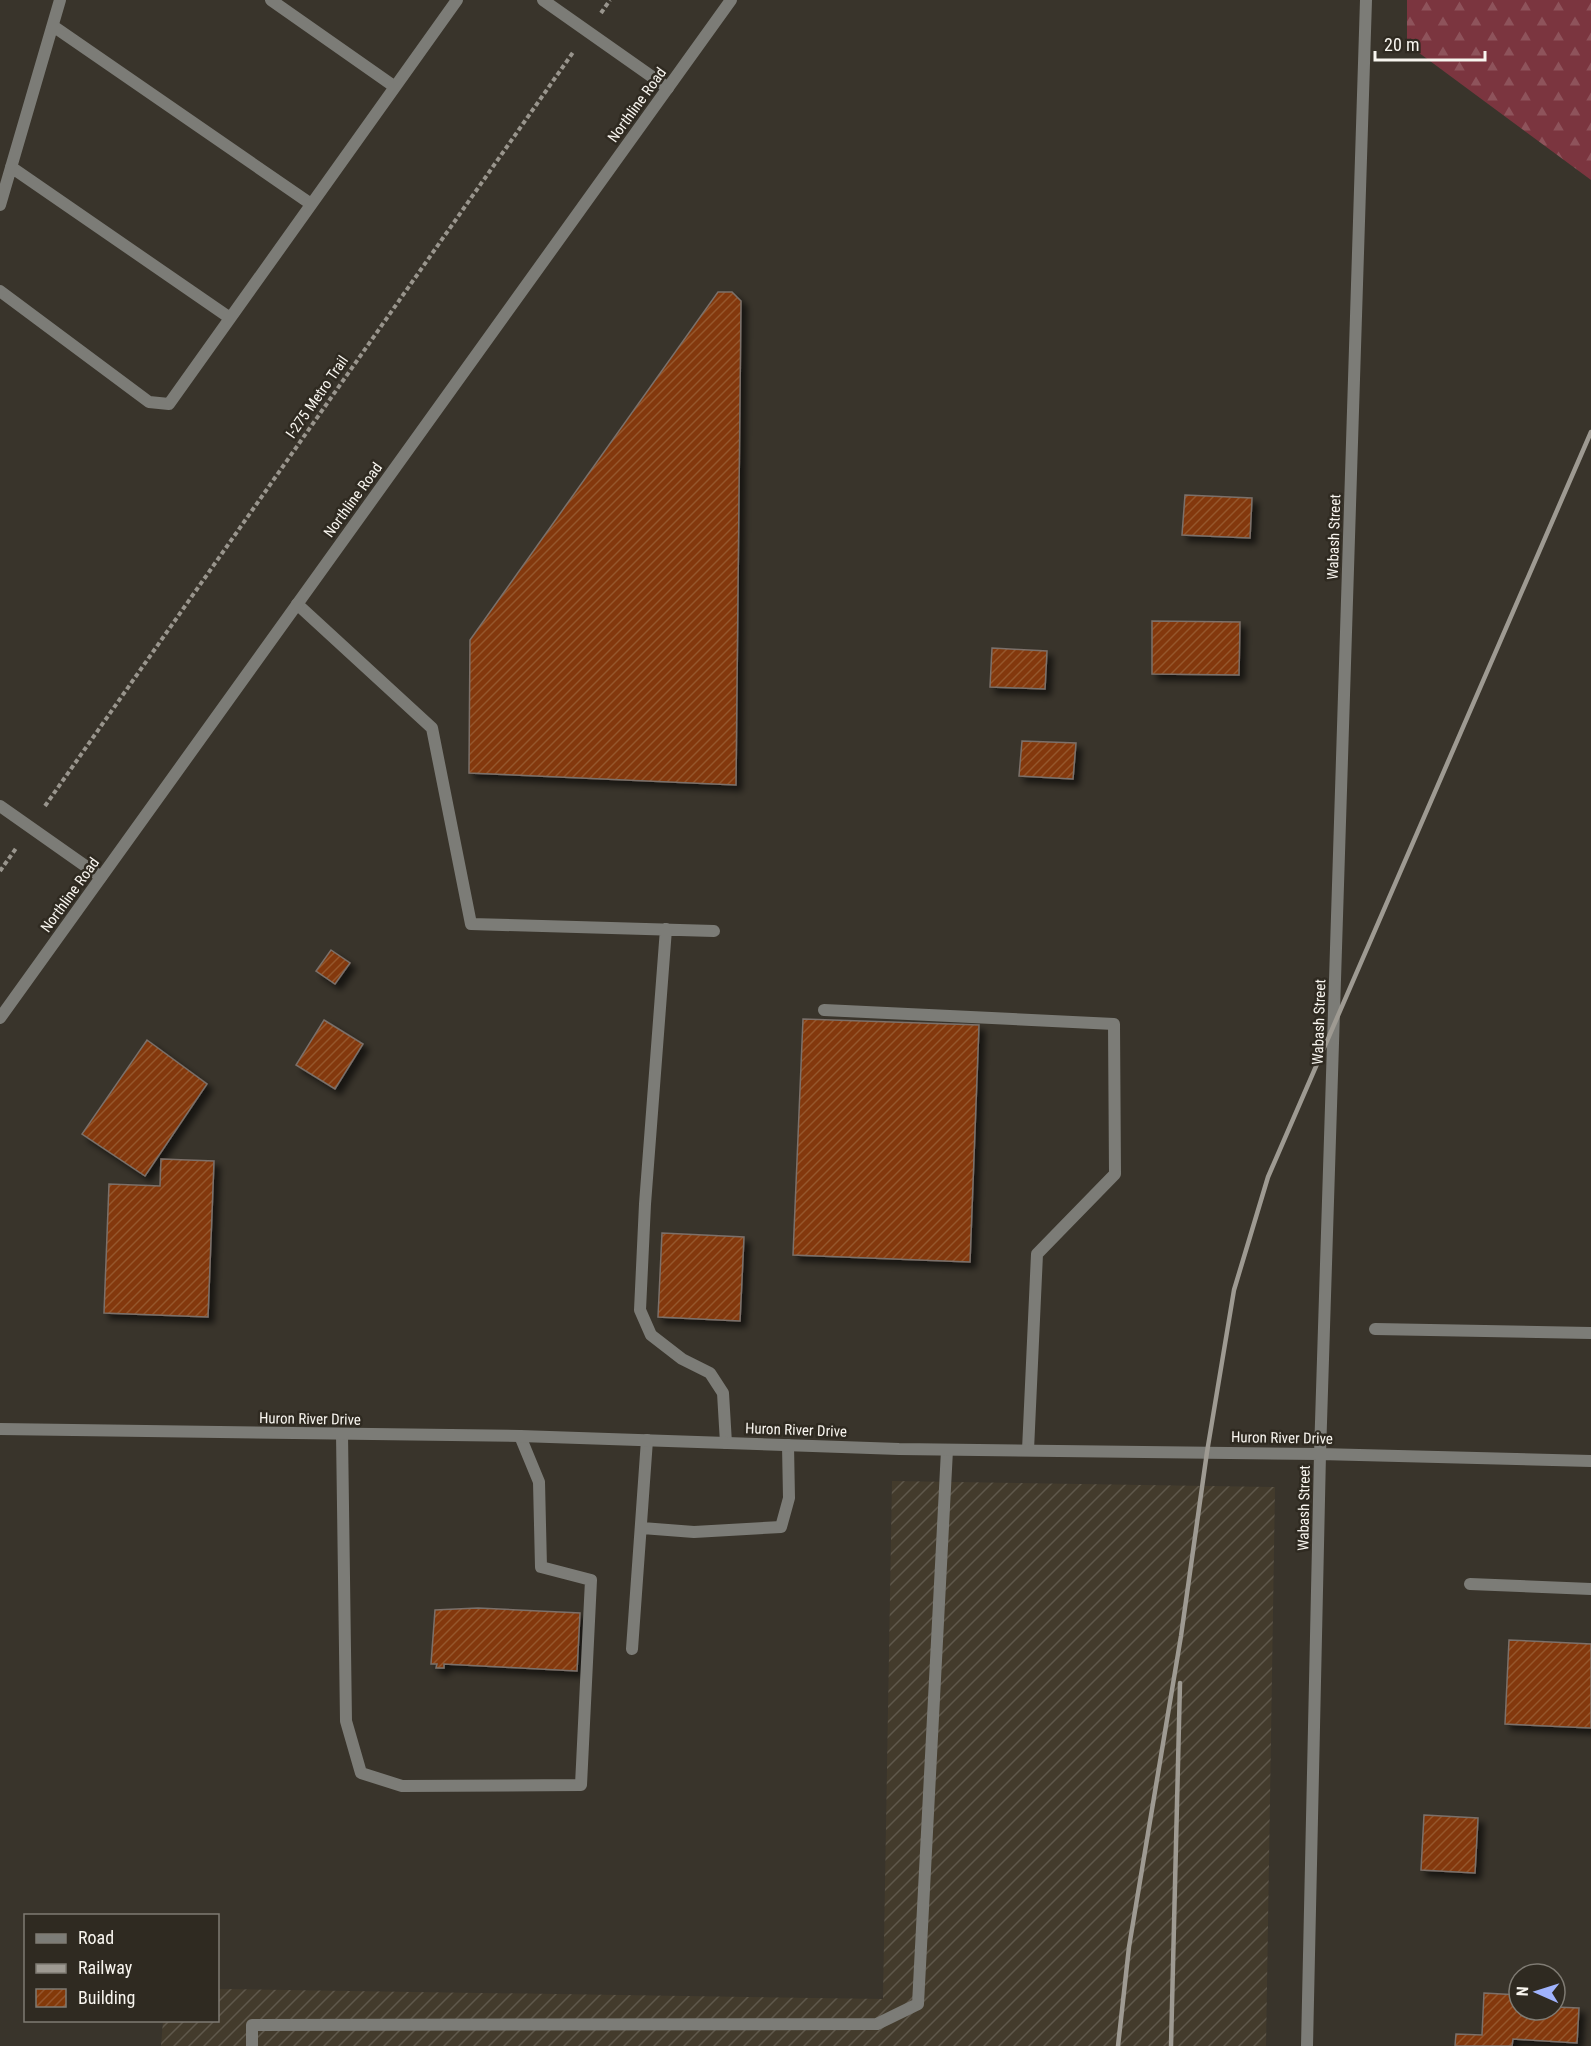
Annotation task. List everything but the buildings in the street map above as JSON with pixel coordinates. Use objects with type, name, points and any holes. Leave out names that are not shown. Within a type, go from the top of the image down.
[{"type":"street","points":[[0,205],[60,0]]},
{"type":"street","points":[[271,0],[395,87]]},
{"type":"street","points":[[0,291],[149,402],[169,404],[457,0]]},
{"type":"street","points":[[543,0],[668,88]]},
{"type":"street","name":"Northline Road","points":[[0,1018],[731,0]]},
{"type":"street","name":"Wabash Street","points":[[1307,2046],[1320,1454],[1366,0]]},
{"type":"street","points":[[53,26],[311,204]]},
{"type":"street","points":[[11,167],[230,318]]},
{"type":"street","points":[[297,604],[432,728],[471,924],[714,931]]},
{"type":"street","points":[[0,806],[101,877]]},
{"type":"street","points":[[666,929],[645,1204],[640,1310],[651,1335],[682,1359],[710,1373],[723,1393],[726,1443]]},
{"type":"street","points":[[824,1010],[1114,1024],[1115,1174],[1037,1254],[1028,1450]]},
{"type":"street","points":[[1375,1329],[1591,1333]]},
{"type":"street","name":"Huron River Drive","points":[[0,1429],[520,1436],[947,1450],[1320,1454],[1591,1461]]},
{"type":"street","points":[[342,1434],[346,1721],[361,1773],[402,1786],[581,1785],[591,1580],[541,1567],[538,1482],[520,1436]]},
{"type":"street","points":[[632,1649],[647,1440]]},
{"type":"street","points":[[642,1528],[694,1532],[782,1527],[789,1498],[788,1445]]},
{"type":"street","points":[[252,2046],[252,2025],[877,2024],[918,2004],[947,1450]]},
{"type":"street","points":[[1470,1584],[1591,1589]]},
{"type":"path","name":"I-275 Metro Trail","points":[[44,808],[610,0]]},
{"type":"path","points":[[0,871],[17,847]]},
{"type":"shaded area","points":[[892,1481],[1275,1487],[1266,2046],[161,2046],[163,2022],[219,2022],[219,1989],[883,1999]]},
{"type":"green space","points":[[1407,0],[1591,0],[1591,180],[1407,44]]},
{"type":"railway","points":[[1118,2046],[1129,1947],[1181,1636],[1207,1452],[1234,1290],[1268,1177],[1591,432]]},
{"type":"railway","points":[[1171,2046],[1180,1683]]}]
